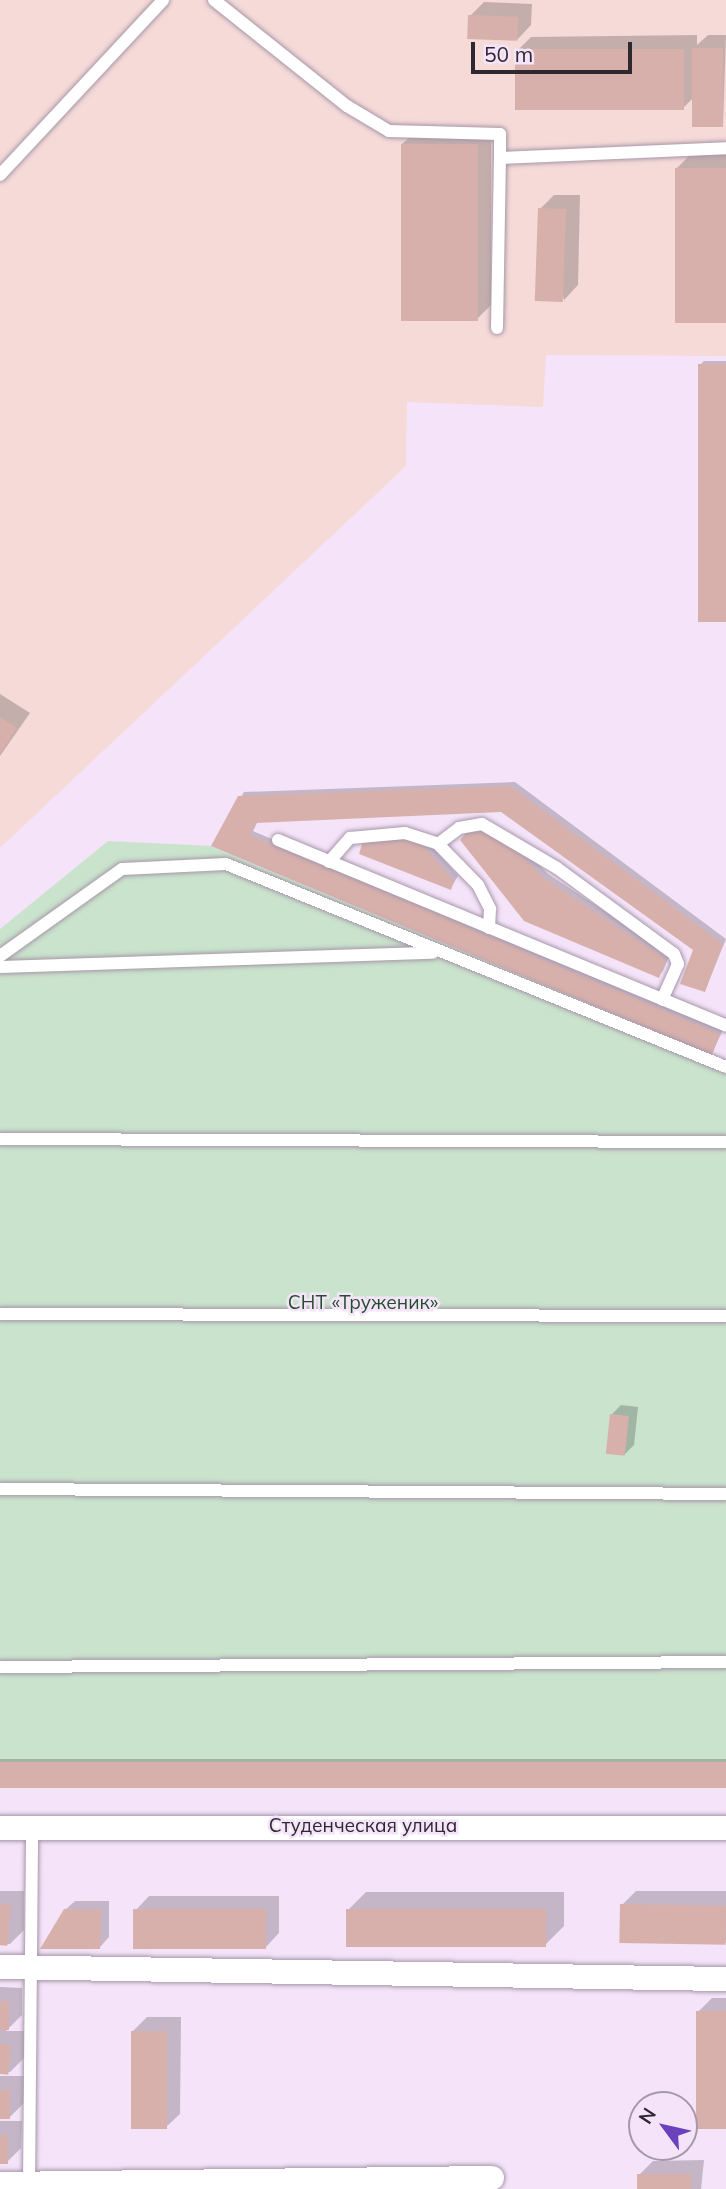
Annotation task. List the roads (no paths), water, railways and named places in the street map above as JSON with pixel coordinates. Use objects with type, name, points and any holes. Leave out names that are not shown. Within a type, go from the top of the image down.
[{"type":"street","name":"Студенческая улица","points":[[0,1828],[726,1828]]},
{"type":"street","points":[[0,1967],[726,1979]]},
{"type":"street","points":[[0,2184],[492,2184]]},
{"type":"lane","points":[[0,175],[163,0]]},
{"type":"lane","points":[[214,0],[347,106],[388,131],[500,134],[497,328]]},
{"type":"lane","points":[[500,158],[726,148]]},
{"type":"lane","points":[[438,844],[459,828],[482,824],[557,868],[674,954],[678,964],[662,1000]]},
{"type":"lane","points":[[329,862],[350,838],[405,833],[438,844],[478,886],[489,909],[489,928]]},
{"type":"lane","points":[[278,841],[726,1026]]},
{"type":"lane","points":[[0,956],[122,869],[226,864],[437,953],[726,1067]]},
{"type":"lane","points":[[0,967],[437,953]]},
{"type":"lane","points":[[0,1139],[726,1142]]},
{"type":"lane","points":[[0,1314],[726,1316]]},
{"type":"lane","points":[[0,1489],[726,1494]]},
{"type":"lane","points":[[0,1667],[726,1662]]},
{"type":"lane","points":[[29,2186],[32,1828]]},
{"type":"park label","name":"СНТ «Труженик»","points":[[363,1303]]}]
